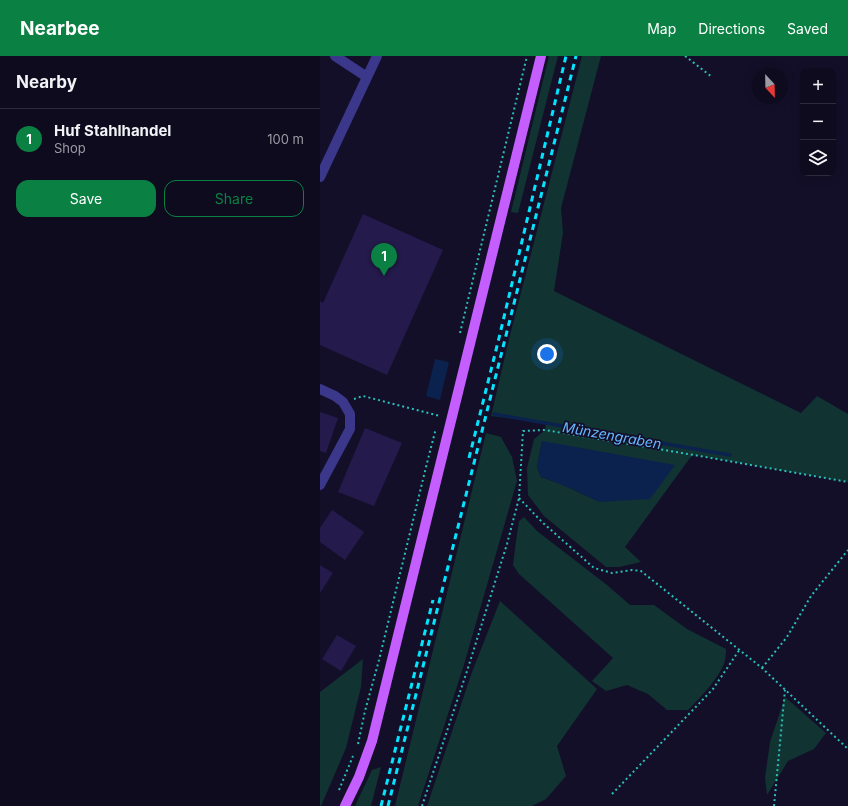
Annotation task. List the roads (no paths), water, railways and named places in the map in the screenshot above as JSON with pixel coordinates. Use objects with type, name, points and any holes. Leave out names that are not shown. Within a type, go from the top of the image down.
[{"type":"main road","points":[[345,806],[359,777],[372,741],[540,56]]},
{"type":"street","points":[[334,56],[367,77]]},
{"type":"street","points":[[320,177],[376,56]]},
{"type":"street","points":[[320,389],[335,396],[343,402],[350,414],[350,429],[320,485]]},
{"type":"water","points":[[435,359],[449,362],[440,400],[426,396]]},
{"type":"water","points":[[542,441],[675,465],[650,499],[600,502],[561,484],[541,477],[537,467]]},
{"type":"waterway","name":"Münzengraben","points":[[494,414],[730,455]]},
{"type":"railway","points":[[469,458],[566,56]]},
{"type":"railway","points":[[388,806],[576,56]]},
{"type":"railway","points":[[381,806],[433,600]]},
{"type":"place","name":"Huf Stahlhandel","points":[[384,276]]}]
